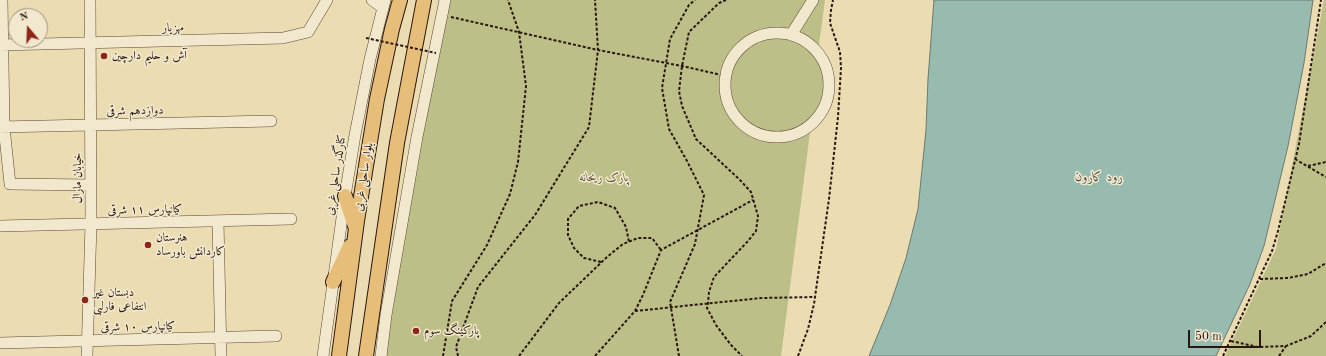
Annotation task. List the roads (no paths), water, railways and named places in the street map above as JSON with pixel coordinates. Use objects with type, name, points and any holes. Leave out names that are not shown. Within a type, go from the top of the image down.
[{"type":"main road","name":"بلوار ساحلی غربی","points":[[339,356],[356,232],[379,87],[400,0]]},
{"type":"main road","points":[[366,356],[396,151],[424,0]]},
{"type":"main road","points":[[333,282],[356,232],[345,196]]},
{"type":"street","points":[[2,0],[2,127],[10,184],[91,185]]},
{"type":"street","name":"خیابان مارال","points":[[87,356],[91,224],[90,0]]},
{"type":"street","name":"مهزیار","points":[[1,45],[283,38],[308,32],[327,0]]},
{"type":"street","points":[[372,0],[384,4]]},
{"type":"street","points":[[381,356],[386,315],[417,137],[446,0]]},
{"type":"street","points":[[791,35],[813,0]]},
{"type":"street","name":"کنارگذر ساحلی غربی","points":[[323,356],[355,135],[370,59],[384,4]]},
{"type":"street","points":[[774,33],[791,35],[806,41],[818,52],[826,66],[829,82],[828,98],[821,113],[811,125],[797,133],[782,137],[766,136],[751,130],[738,120],[729,107],[725,92],[726,76],[732,59],[742,46],[757,37],[774,33]]},
{"type":"street","name":"دوازدهم شرقی","points":[[2,127],[271,121]]},
{"type":"street","name":"کیانپارس ۱۱ شرقی","points":[[0,226],[291,219]]},
{"type":"street","points":[[218,221],[221,356]]},
{"type":"street","name":"کیانپارس ۱۰ شرقی","points":[[0,343],[276,336]]},
{"type":"water","name":"رود کارون","points":[[934,0],[1313,0],[1304,63],[1288,146],[1264,246],[1250,284],[1216,356],[869,356],[890,305],[906,258],[918,209],[926,130]]},
{"type":"place","name":"آش و حلیم دارچین","points":[[104,56]]},
{"type":"place","name":"هنرستان کاردانش باورساد","points":[[148,245]]},
{"type":"place","name":"دبستان غیر انتفاعی فارلبی","points":[[85,300]]},
{"type":"place","name":"پارکینگ سوم","points":[[416,331]]},
{"type":"park label","name":"پارک ریحانه","points":[[604,178]]}]
